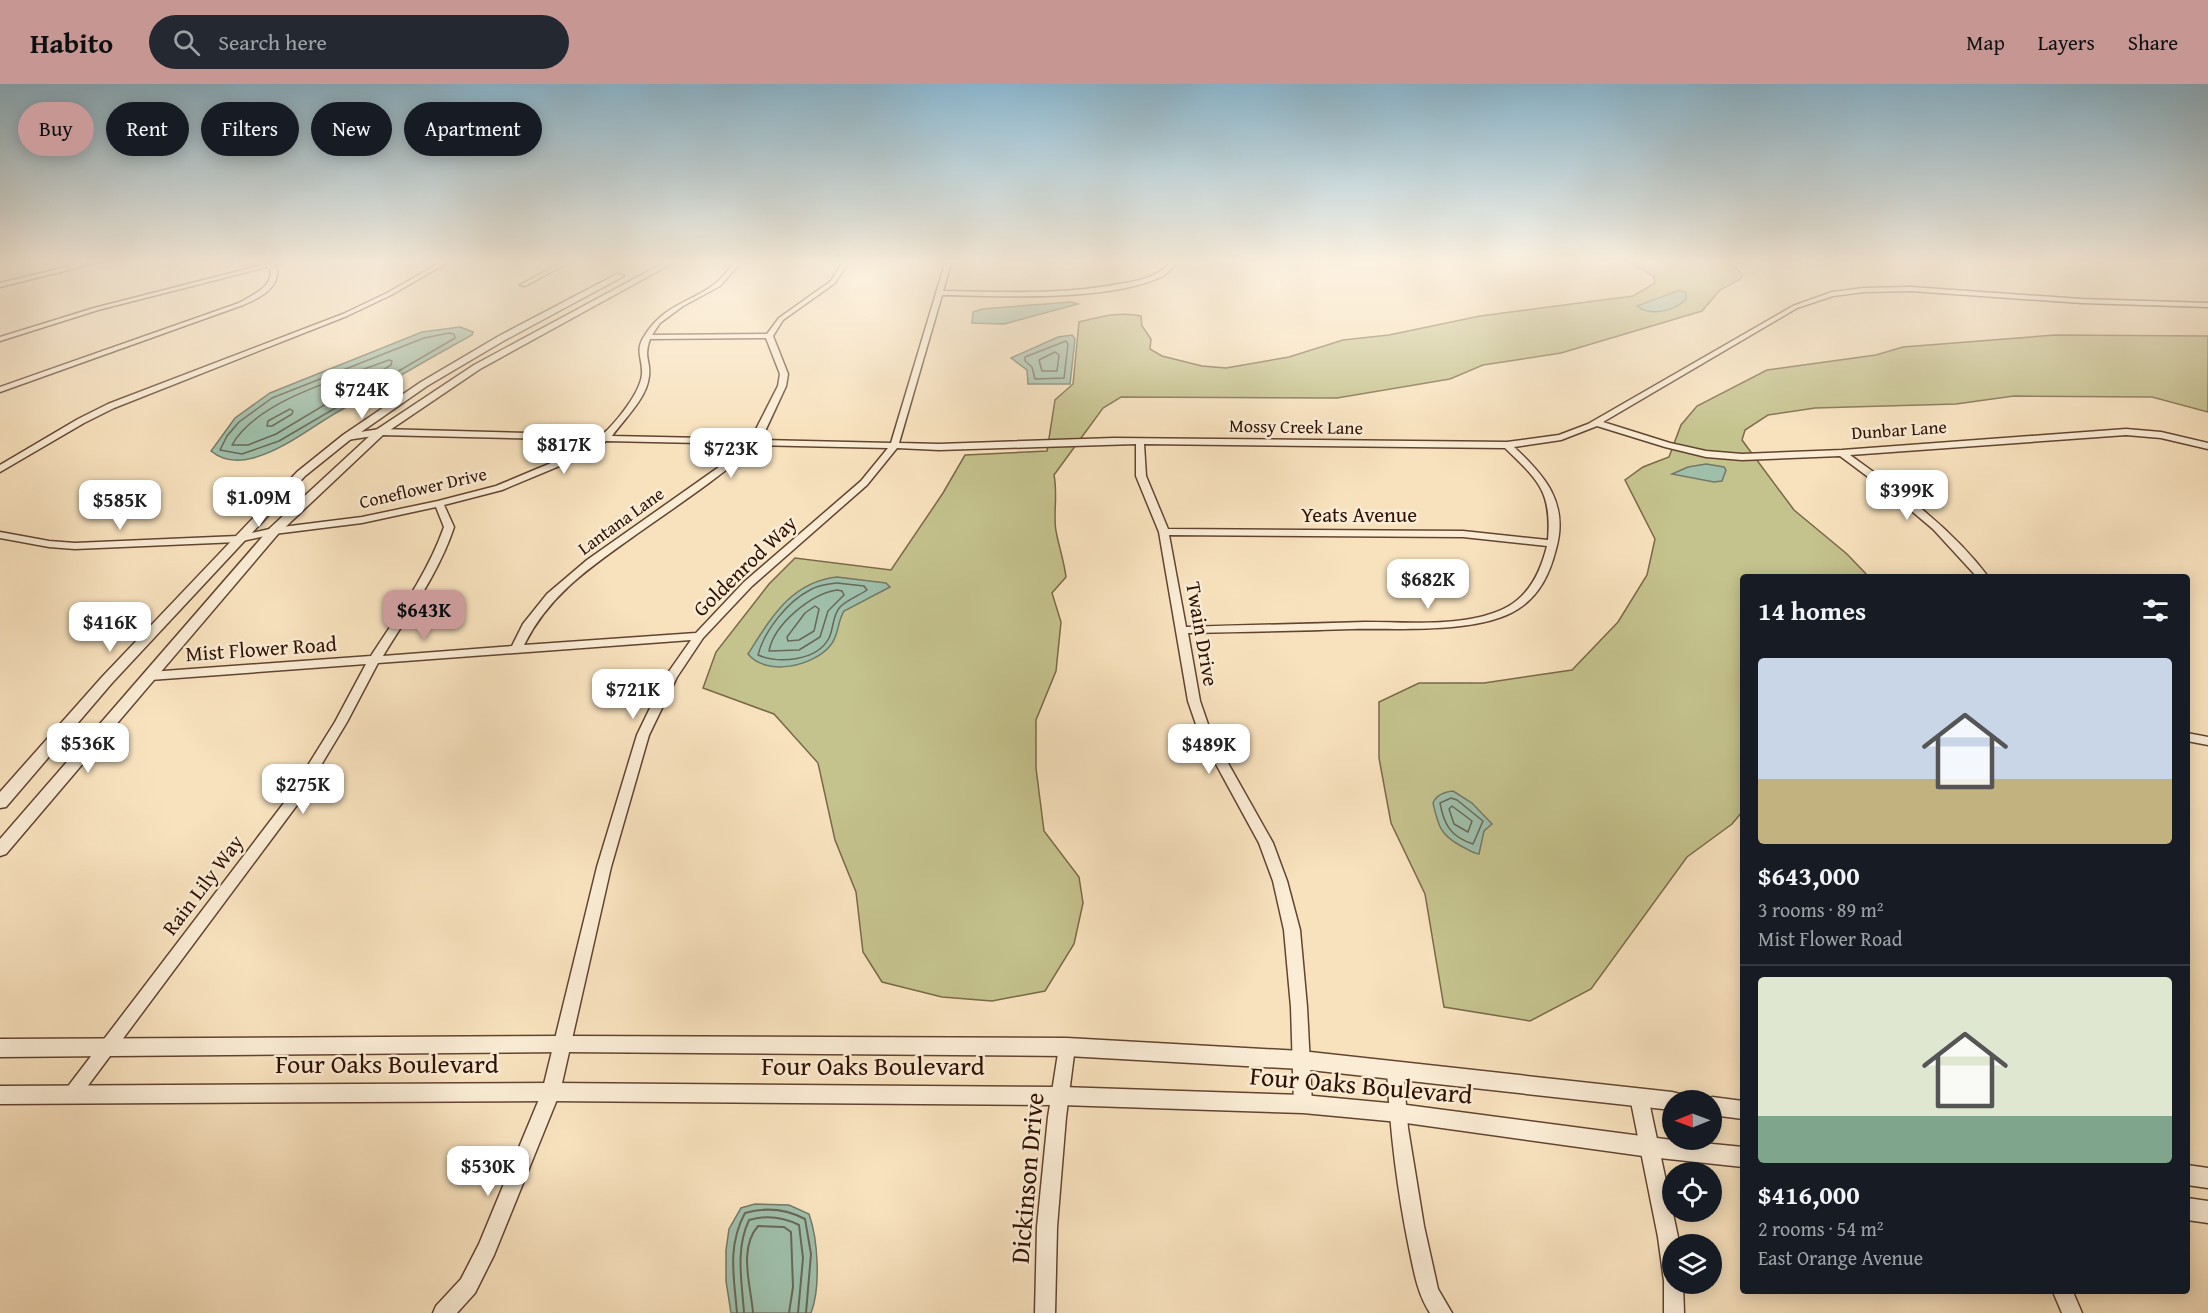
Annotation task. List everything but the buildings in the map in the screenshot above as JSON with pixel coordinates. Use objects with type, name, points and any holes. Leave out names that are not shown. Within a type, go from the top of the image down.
[{"type":"street","points":[[0,339],[69,317]]},
{"type":"street","points":[[0,390],[204,317]]},
{"type":"street","points":[[0,469],[104,410],[152,389],[339,317]]},
{"type":"street","points":[[0,804],[107,680],[301,474],[347,437],[424,384],[541,317]]},
{"type":"street","points":[[0,850],[274,531],[380,432],[477,367],[568,317]]},
{"type":"street","points":[[647,337],[665,317]]},
{"type":"street","points":[[647,337],[769,336],[783,317]]},
{"type":"street","name":"Goldenrod Way","points":[[443,1313],[468,1286],[487,1249],[550,1092],[564,1044],[604,867],[643,735],[671,677],[699,636],[748,584],[864,483],[894,446],[932,317]]},
{"type":"street","name":"Mossy Creek Lane","points":[[347,437],[380,432],[963,447],[1140,441],[1507,446],[1561,436],[1596,423],[1776,317]]},
{"type":"street","name":"Lantana Lane","points":[[516,650],[529,624],[551,596],[591,562],[729,464],[753,443],[782,384],[784,374],[769,336]]},
{"type":"street","name":"Coneflower Drive","points":[[0,535],[50,544],[95,546],[238,539],[274,531],[363,520],[440,504],[499,488],[566,460],[603,439],[642,390],[646,374],[642,351],[647,337]]},
{"type":"street","name":"Dunbar Lane","points":[[1596,423],[1706,454],[1757,457],[2126,432],[2161,435],[2208,446]]},
{"type":"street","name":"Twain Drive","points":[[1140,441],[1141,476],[1164,532],[1194,700],[1205,733],[1266,843],[1280,881],[1292,930],[1299,1007],[1303,1104]]},
{"type":"street","points":[[1182,630],[1442,624],[1479,620],[1515,607],[1531,593],[1545,571],[1553,544],[1553,512],[1550,495],[1541,480],[1507,446]]},
{"type":"street","points":[[1842,453],[1882,482],[1940,531],[1981,574]]},
{"type":"street","name":"Rain Lily Way","points":[[72,1094],[292,802],[409,606],[444,542],[449,527],[440,504]]},
{"type":"street","name":"Yeats Avenue","points":[[1164,532],[1463,534],[1553,544]]},
{"type":"street","points":[[238,539],[259,544],[261,547]]},
{"type":"street","name":"Mist Flower Road","points":[[150,676],[699,636]]},
{"type":"street","points":[[2190,738],[2208,741]]},
{"type":"street","name":"Four Oaks Boulevard","points":[[0,1048],[564,1044],[1067,1047],[1301,1060],[1662,1100]]},
{"type":"street","name":"Dickinson Drive","points":[[1046,1313],[1047,1227],[1067,1047]]},
{"type":"street","points":[[1395,1070],[1414,1226],[1429,1293],[1442,1313]]},
{"type":"street","name":"Four Oaks Boulevard","points":[[0,1095],[550,1092],[1061,1096],[1303,1104],[1399,1113],[1650,1147],[1740,1156]]},
{"type":"street","points":[[1640,1097],[1667,1234]]},
{"type":"street","points":[[1722,1107],[1740,1110]]},
{"type":"street","points":[[2190,1175],[2208,1178]]},
{"type":"street","points":[[2190,1209],[2208,1212]]},
{"type":"street","points":[[1673,1294],[1674,1313]]},
{"type":"street","points":[[2064,1294],[2072,1313]]},
{"type":"shaded area","points":[[1100,317],[1141,317],[1142,326],[1151,339],[1150,349],[1162,356],[1202,366],[1226,368],[1289,357],[1343,340],[1389,335],[1474,317],[1681,317],[1561,353],[1483,365],[1450,379],[1337,398],[1121,397],[1103,408],[1054,475],[1055,525],[1066,577],[1052,593],[1061,622],[1056,671],[1036,720],[1036,768],[1044,831],[1079,877],[1083,903],[1074,944],[1045,991],[992,1001],[942,997],[882,982],[863,952],[856,892],[835,840],[818,763],[774,714],[703,688],[716,652],[769,584],[795,558],[891,570],[943,493],[965,455],[1047,451],[1055,400],[1073,384],[1079,322]]},
{"type":"shaded area","points":[[2055,335],[2208,336],[2208,412],[2152,397],[2014,396],[1956,404],[1815,408],[1768,415],[1745,430],[1742,440],[1794,510],[1847,554],[1866,574],[1740,574],[1740,815],[1732,824],[1687,857],[1591,989],[1530,1021],[1444,1007],[1425,894],[1391,823],[1379,758],[1379,702],[1419,683],[1484,683],[1572,670],[1618,622],[1647,575],[1655,539],[1625,480],[1643,467],[1669,457],[1681,425],[1697,406],[1767,370],[1876,355],[1903,347]]},
{"type":"water","points":[[973,317],[1029,317],[1004,324],[972,323]]},
{"type":"water","points":[[460,327],[473,332],[472,335],[277,449],[242,460],[226,459],[211,451],[235,418],[270,393],[422,332]]},
{"type":"water","points":[[1072,335],[1075,339],[1070,384],[1028,384],[1027,370],[1011,358],[1058,337]]},
{"type":"water","points":[[1706,464],[1724,467],[1726,470],[1722,481],[1714,482],[1672,474],[1688,467]]},
{"type":"water","points":[[837,577],[886,583],[890,587],[844,611],[833,642],[813,659],[778,667],[756,661],[748,654],[774,615],[795,594],[821,580]]},
{"type":"water","points":[[1453,791],[1472,803],[1492,824],[1484,831],[1479,854],[1454,842],[1441,829],[1433,803],[1441,794]]},
{"type":"water","points":[[755,1204],[789,1205],[809,1214],[815,1237],[817,1264],[816,1290],[811,1313],[731,1313],[726,1281],[729,1229],[741,1208]]}]
